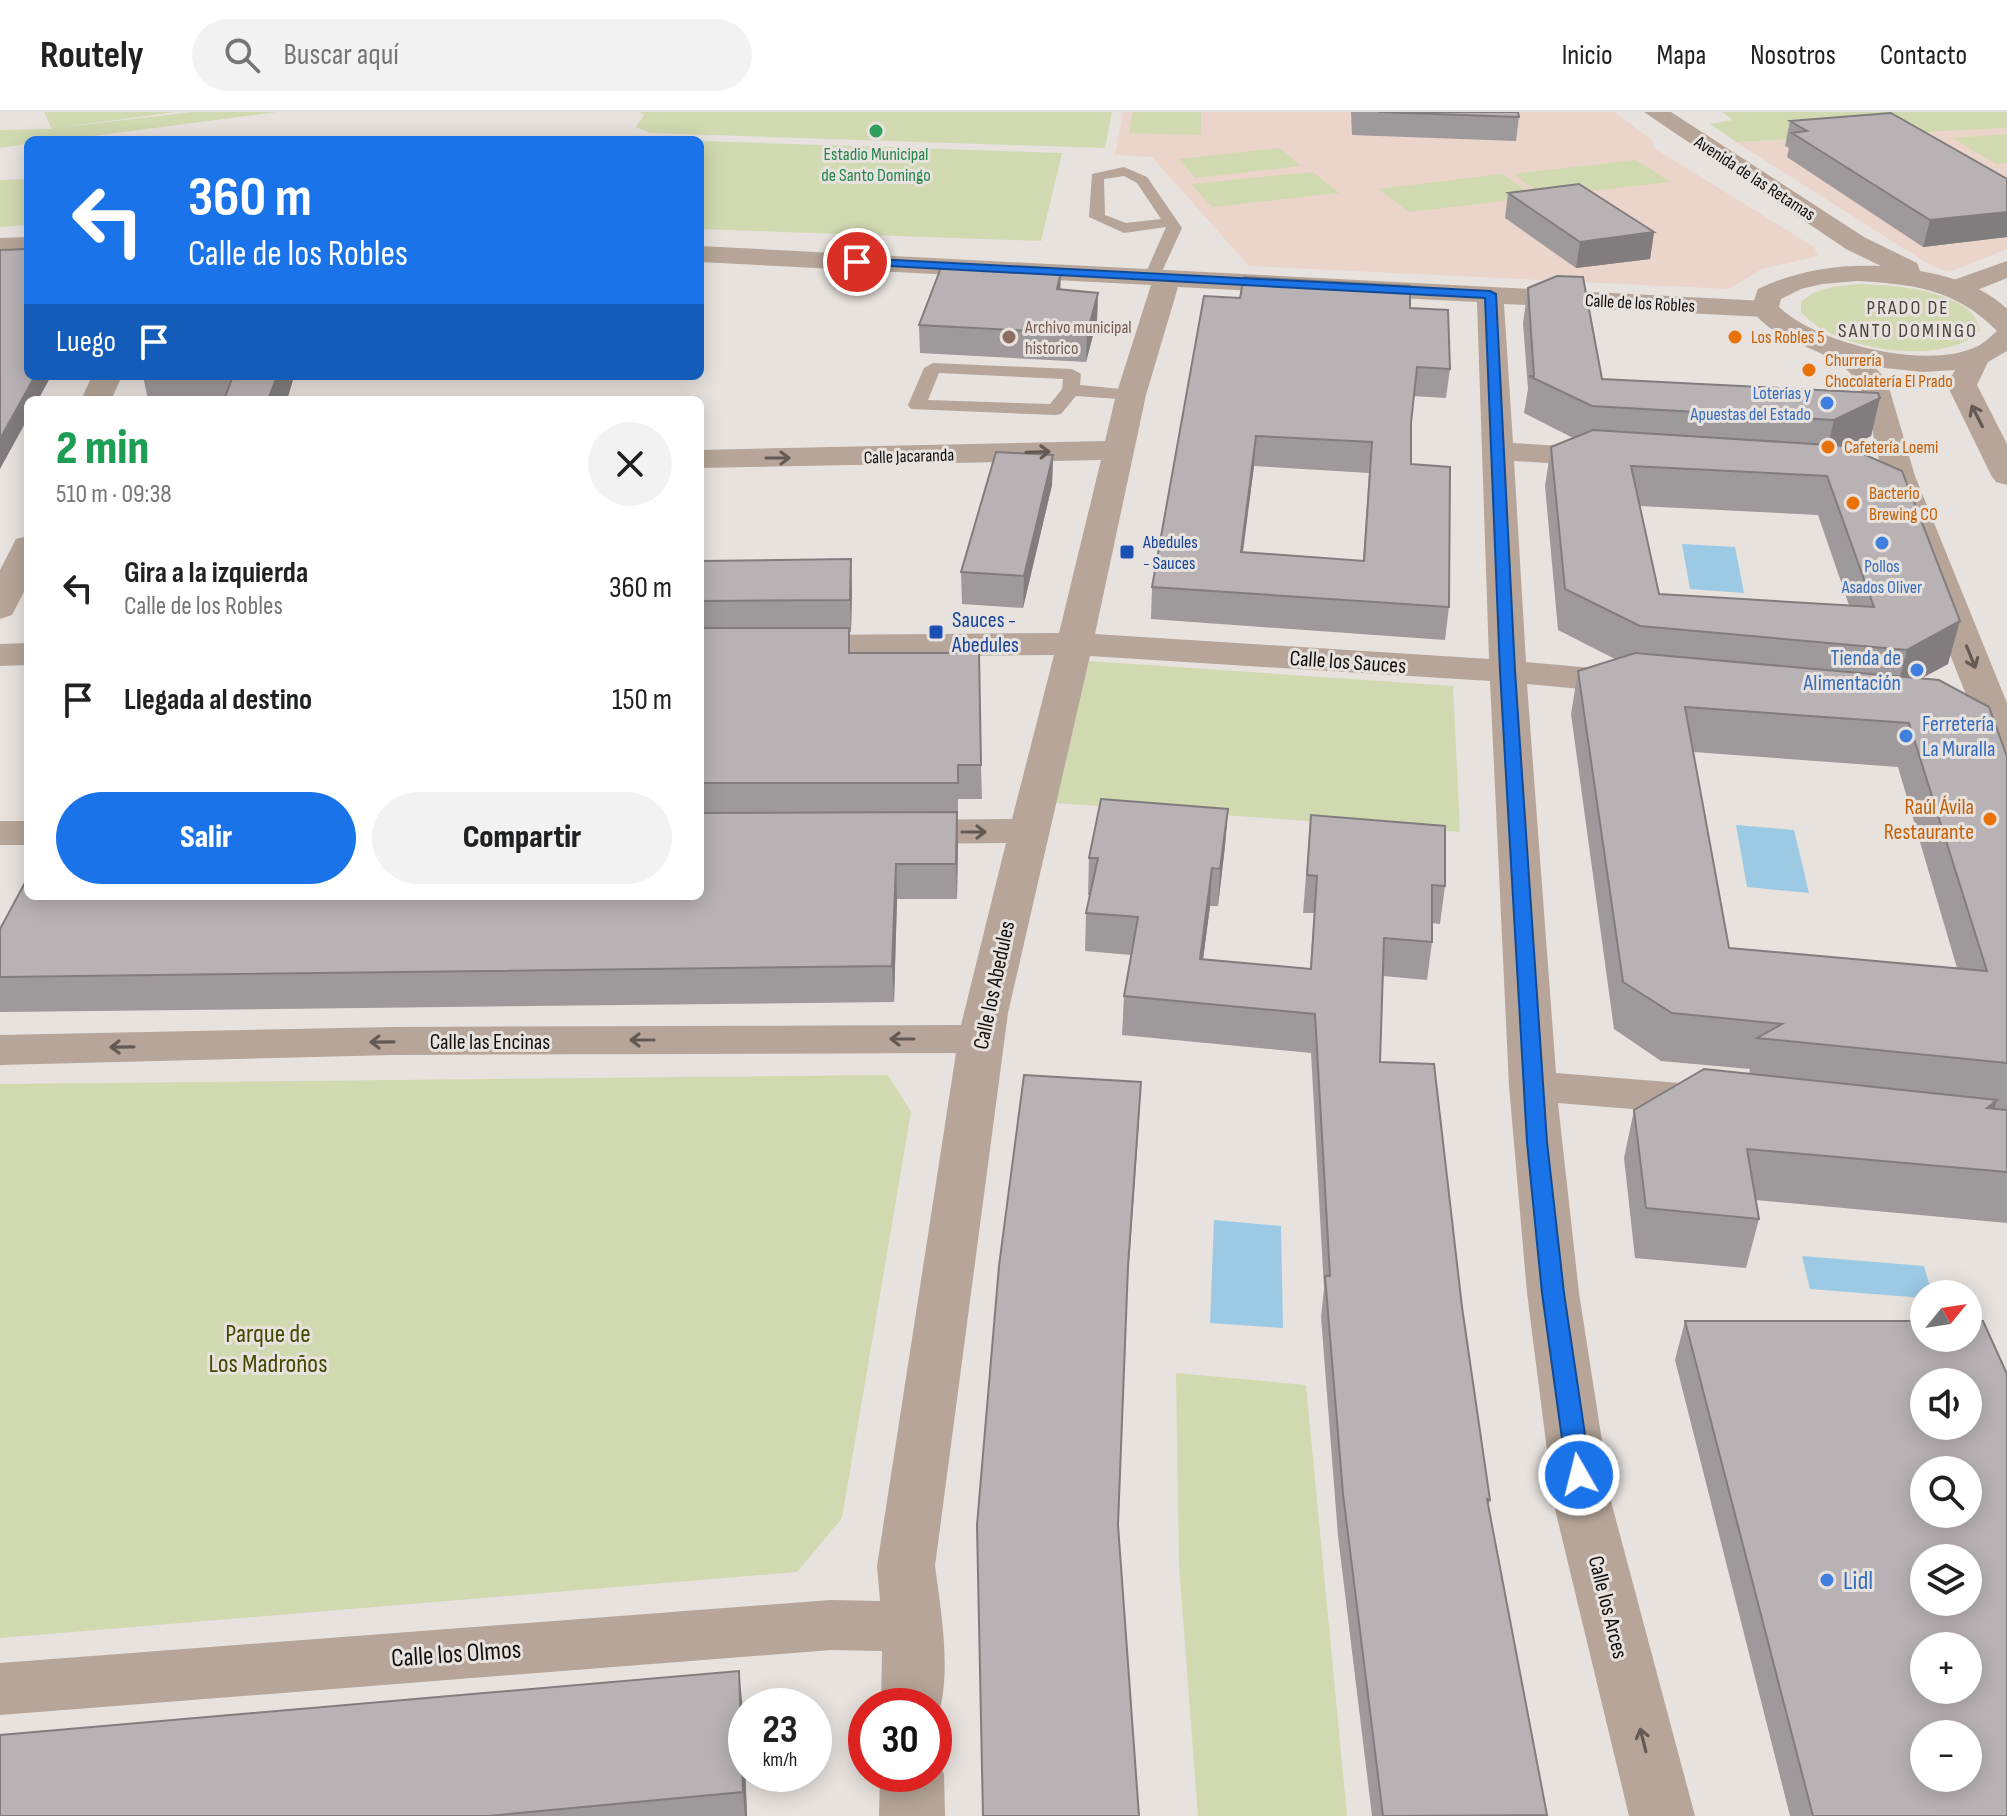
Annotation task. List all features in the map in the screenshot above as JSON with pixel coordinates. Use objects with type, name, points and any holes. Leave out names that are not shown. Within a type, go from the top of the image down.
[{"type":"street","name":"Avenida de las Retamas","points":[[1655,112],[1855,243],[1981,301],[2000,313],[2007,325]]},
{"type":"street","points":[[1845,273],[1855,243]]},
{"type":"street","points":[[0,246],[24,245]]},
{"type":"street","name":"Calle de los Robles","points":[[704,254],[1160,271],[1765,309]]},
{"type":"street","points":[[2007,269],[1945,286],[1875,274],[1811,276],[1784,284],[1768,295],[1765,309],[1773,321],[1790,334],[1846,354],[1916,363],[1976,357],[1998,347],[2007,337]]},
{"type":"street","name":"Calle los Abedules","points":[[912,1688],[912,1626],[906,1566],[980,1039],[1160,271]]},
{"type":"street","name":"Calle los Arces","points":[[1490,294],[1508,671],[1533,1086],[1553,1293],[1583,1505],[1662,1816]]},
{"type":"street","points":[[1846,354],[1872,381],[1883,475],[2007,751]]},
{"type":"street","points":[[1976,357],[1962,385],[2007,475]]},
{"type":"street","name":"Calle Jacaranda","points":[[704,459],[1118,450]]},
{"type":"street","points":[[1497,451],[1638,460]]},
{"type":"street","points":[[0,608],[24,555]]},
{"type":"street","name":"Calle los Sauces","points":[[704,647],[1075,644],[1508,671],[1670,686]]},
{"type":"street","points":[[0,655],[24,654]]},
{"type":"street","points":[[1948,711],[1993,715]]},
{"type":"street","points":[[856,832],[1029,831]]},
{"type":"street","points":[[0,833],[24,833]]},
{"type":"street","name":"Calle las Encinas","points":[[0,1050],[393,1041],[980,1039]]},
{"type":"street","points":[[1533,1086],[1612,1090],[1754,1105]]},
{"type":"street","name":"Calle los Olmos","points":[[0,1689],[831,1625],[912,1626]]},
{"type":"street","points":[[912,1792],[912,1816]]},
{"type":"lane","points":[[1115,170],[1129,171],[1139,176],[1171,222],[1174,228],[1160,271],[1153,238],[1144,232],[1097,217],[1097,177],[1115,170]]},
{"type":"lane","points":[[1124,228],[1171,222]]},
{"type":"lane","points":[[933,368],[1072,374],[1071,390],[1055,410],[917,405],[933,368]]},
{"type":"lane","points":[[1071,390],[1131,395]]},
{"type":"shaded area","points":[[1123,112],[1614,112],[1652,140],[1654,148],[1814,247],[1818,256],[1762,269],[1729,289],[1249,266],[1152,157],[1115,155]]},
{"type":"shaded area","points":[[2007,128],[2007,249],[1949,272],[1930,265],[1736,142]]},
{"type":"green space","points":[[44,112],[175,112],[57,128],[192,112],[277,112],[93,136],[24,136],[24,145],[0,148],[0,130],[52,129]]},
{"type":"green space","name":"Estadio Municipal de Santo Domingo","points":[[639,112],[1112,112],[1105,148],[650,133],[636,127],[644,115]]},
{"type":"green space","points":[[1133,112],[1201,112],[1201,135],[1129,133]]},
{"type":"green space","points":[[1722,112],[2007,112],[2007,128],[1736,142],[1710,124],[1733,120]]},
{"type":"green space","points":[[2007,134],[2007,163],[1996,164],[1952,138]]},
{"type":"green space","points":[[704,141],[1062,153],[1041,241],[704,229]]},
{"type":"green space","points":[[1280,148],[1301,166],[1195,178],[1179,159]]},
{"type":"green space","points":[[1636,160],[1671,182],[1545,196],[1513,174]]},
{"type":"green space","points":[[1313,172],[1339,193],[1212,207],[1191,184]]},
{"type":"green space","points":[[1502,174],[1536,197],[1409,212],[1378,189]]},
{"type":"green space","points":[[24,179],[24,225],[0,227],[0,180]]},
{"type":"green space","points":[[1859,284],[1910,288],[1948,298],[1964,306],[1975,317],[1980,331],[1963,342],[1941,349],[1889,350],[1837,336],[1816,325],[1801,312],[1801,302],[1813,293]]},
{"type":"green space","points":[[1089,661],[1453,686],[1460,832],[1056,803]]},
{"type":"green space","name":"Parque de Los Madroños","points":[[888,1075],[911,1112],[842,1518],[797,1572],[0,1638],[0,1084]]},
{"type":"green space","points":[[1176,1373],[1306,1385],[1347,1816],[1198,1816],[1179,1565]]},
{"type":"water","points":[[1682,544],[1735,547],[1744,593],[1690,589]]},
{"type":"water","points":[[1736,825],[1794,830],[1809,893],[1747,887]]},
{"type":"water","points":[[1214,1220],[1281,1226],[1283,1328],[1210,1323]]},
{"type":"water","points":[[1802,1256],[1924,1266],[1928,1280],[1910,1280],[1910,1297],[1810,1289]]},
{"type":"building","points":[[1379,112],[1518,112],[1519,117]]},
{"type":"building","points":[[1891,113],[2007,179],[2007,212],[1930,220],[1792,133],[1807,131],[1790,121]]},
{"type":"building","points":[[1579,184],[1654,232],[1580,242],[1508,193]]},
{"type":"building","points":[[24,249],[24,380],[33,380],[0,439],[0,250]]},
{"type":"building","points":[[942,265],[1061,272],[1057,289],[1098,293],[1087,334],[919,325]]},
{"type":"building","points":[[1557,276],[1583,277],[1602,379],[1878,393],[1880,398],[1834,420],[1592,406],[1529,376],[1534,376],[1528,288]]},
{"type":"building","points":[[1244,277],[1410,286],[1410,308],[1448,310],[1450,369],[1417,367],[1411,423],[1411,464],[1450,467],[1449,607],[1152,587],[1204,296],[1240,298]],"holes":[[[1256,436],[1372,442],[1364,561],[1241,552]]]},
{"type":"building","points":[[232,380],[276,380],[270,396],[226,396]]},
{"type":"building","points":[[1593,430],[1845,446],[1902,471],[1960,621],[1907,650],[1640,626],[1565,589],[1551,447]],"holes":[[[1631,466],[1827,476],[1874,607],[1659,594]]]},
{"type":"building","points":[[996,452],[1053,455],[1024,576],[961,572]]},
{"type":"building","points":[[851,559],[850,600],[704,601],[704,561]]},
{"type":"building","points":[[704,628],[849,628],[849,653],[979,653],[981,765],[958,765],[958,783],[704,783]]},
{"type":"building","points":[[1635,653],[1939,680],[1989,707],[2007,757],[2007,1063],[1757,1038],[1782,1024],[1672,1013],[1623,982],[1578,671]],"holes":[[[1685,707],[1909,723],[1987,971],[1729,948]]]},
{"type":"building","points":[[1101,799],[1228,809],[1220,869],[1212,868],[1200,959],[1311,969],[1317,876],[1307,875],[1311,815],[1445,826],[1445,886],[1432,885],[1432,942],[1384,938],[1380,1062],[1434,1064],[1462,1307],[1490,1500],[1487,1499],[1547,1815],[1383,1816],[1343,1494],[1325,1276],[1330,1276],[1315,1014],[1124,996],[1138,917],[1086,913],[1098,858],[1089,858]]},
{"type":"building","points":[[957,812],[956,864],[896,864],[892,966],[0,977],[0,929],[24,884],[24,900],[704,900],[704,813]]},
{"type":"building","points":[[1704,1069],[1997,1100],[1987,1108],[2007,1110],[2007,1172],[1747,1149],[1759,1219],[1646,1208],[1634,1110]]},
{"type":"building","points":[[1024,1075],[1141,1082],[1128,1266],[1118,1525],[1139,1816],[983,1816],[977,1525],[999,1266]]},
{"type":"building","name":"Lidl","points":[[1685,1321],[1910,1321],[1910,1352],[1982,1352],[1983,1321],[2007,1374],[2007,1816],[1813,1816]]},
{"type":"building","points":[[739,1671],[740,1688],[728,1688],[728,1792],[743,1792],[488,1816],[0,1816],[0,1735]]},
{"type":"place","name":"Estadio Municipal de Santo Domingo","points":[[876,131]]},
{"type":"place","name":"Archivo municipal historico","points":[[1009,337]]},
{"type":"place","name":"Los Robles 5","points":[[1735,337]]},
{"type":"place","name":"Churrería Chocolatería El Prado","points":[[1809,370]]},
{"type":"place","name":"Loterías y Apuestas del Estado","points":[[1827,403]]},
{"type":"place","name":"Cafetería Loemi","points":[[1828,447]]},
{"type":"place","name":"Bacterio Brewing CO","points":[[1853,503]]},
{"type":"place","name":"Pollos Asados Oliver","points":[[1882,543]]},
{"type":"place","name":"Abedules - Sauces","points":[[1127,552]]},
{"type":"place","name":"Sauces - Abedules","points":[[936,632]]},
{"type":"place","name":"Tienda de Alimentación","points":[[1917,670]]},
{"type":"place","name":"Ferretería La Muralla","points":[[1906,736]]},
{"type":"place","name":"Raúl Ávila Restaurante","points":[[1990,819]]},
{"type":"place","name":"Lidl","points":[[1827,1580]]},
{"type":"district","name":"PRADO DE SANTO DOMINGO","points":[[1908,318]]},
{"type":"route","points":[[857,262],[1490,294],[1508,671],[1537,1142],[1553,1293],[1579,1475]]}]
